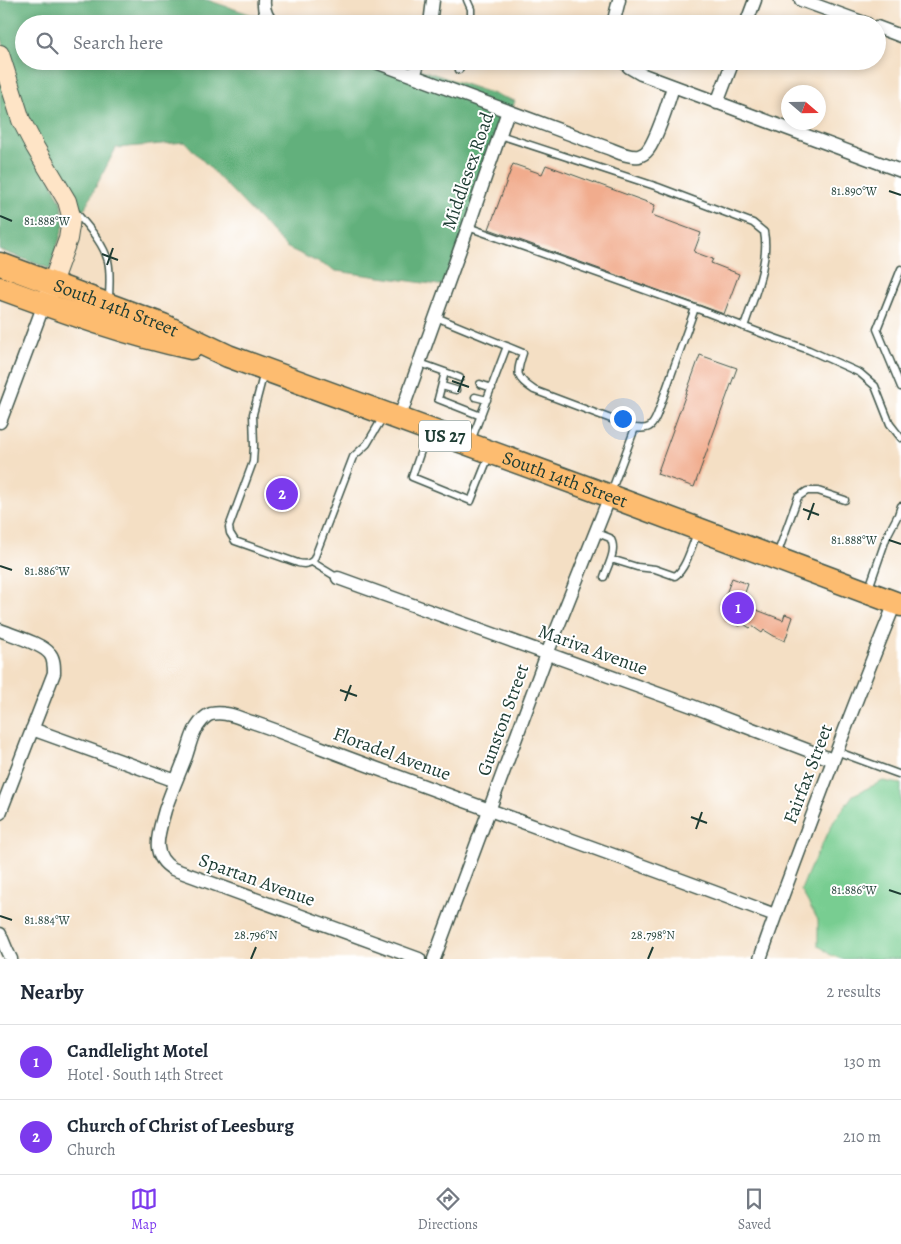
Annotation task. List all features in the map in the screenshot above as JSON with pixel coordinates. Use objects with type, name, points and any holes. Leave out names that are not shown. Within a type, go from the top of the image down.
[{"type":"highway","name":"South 14th Street","points":[[0,264],[163,325],[228,356],[898,604]]},
{"type":"highway","name":"South 14th Street","points":[[0,288],[82,318],[160,341],[228,356]]},
{"type":"street","points":[[264,0],[263,9],[267,15]]},
{"type":"street","points":[[431,15],[433,0]]},
{"type":"street","points":[[615,15],[619,0]]},
{"type":"street","points":[[749,15],[755,0]]},
{"type":"street","points":[[801,0],[843,15]]},
{"type":"street","points":[[886,29],[900,33]]},
{"type":"street","points":[[0,54],[21,120],[67,201],[71,216],[68,239],[0,422]]},
{"type":"street","points":[[398,70],[508,110]]},
{"type":"street","points":[[414,76],[416,70]]},
{"type":"street","points":[[634,70],[673,87],[901,171]]},
{"type":"street","points":[[717,103],[730,70]]},
{"type":"street","name":"Middlesex Road","points":[[392,417],[420,363],[508,110],[604,147],[636,156],[647,152],[652,143],[673,87]]},
{"type":"street","name":"Gunston Street","points":[[434,959],[547,654],[610,496]]},
{"type":"street","name":"Mariva Avenue","points":[[338,578],[835,756]]},
{"type":"street","name":"Fairfax Street","points":[[760,959],[866,673],[898,604]]},
{"type":"street","points":[[0,630],[47,650],[54,662],[54,673],[1,808]]},
{"type":"street","name":"Floradel Avenue","points":[[176,781],[191,739],[201,721],[208,715],[216,713],[226,714],[490,809],[775,915]]},
{"type":"street","points":[[32,729],[176,781]]},
{"type":"street","name":"Spartan Avenue","points":[[176,781],[168,801],[158,839],[158,851],[166,865],[182,873],[419,959]]},
{"type":"street","points":[[0,934],[11,959]]},
{"type":"lane","points":[[466,0],[470,15]]},
{"type":"lane","points":[[500,135],[658,187],[753,223],[764,232],[766,250],[760,279],[744,327]]},
{"type":"lane","points":[[67,201],[100,243],[108,261],[108,305]]},
{"type":"lane","points":[[468,227],[809,350],[860,373],[875,386],[890,424],[901,438]]},
{"type":"lane","points":[[901,269],[877,329],[901,387]]},
{"type":"lane","points":[[436,317],[523,353],[518,374],[522,382],[534,390],[643,429],[653,424],[657,415],[695,308]]},
{"type":"lane","points":[[470,445],[507,346]]},
{"type":"lane","points":[[420,363],[460,378]]},
{"type":"lane","points":[[264,369],[253,414],[253,462],[229,527],[235,541],[298,563],[307,564],[312,562],[353,458],[392,417]]},
{"type":"lane","points":[[445,372],[438,400],[480,416]]},
{"type":"lane","points":[[480,384],[492,388]]},
{"type":"lane","points":[[442,386],[456,390]]},
{"type":"lane","points":[[475,397],[487,400]]},
{"type":"lane","points":[[610,496],[636,428]]},
{"type":"lane","points":[[428,430],[412,477],[471,501],[491,453]]},
{"type":"lane","points":[[776,558],[798,497],[807,491],[818,491],[845,500]]},
{"type":"lane","points":[[867,593],[901,506]]},
{"type":"lane","points":[[610,559],[637,567],[655,569],[675,576],[684,565],[698,529]]},
{"type":"lane","points":[[595,532],[607,536],[614,545],[604,577]]},
{"type":"lane","points":[[312,562],[338,578]]},
{"type":"lane","points":[[835,756],[901,775]]},
{"type":"green space","points":[[0,0],[207,0],[253,15],[15,15],[15,70],[422,70],[515,101],[446,286],[336,271],[286,247],[185,142],[116,148],[77,223],[27,119],[0,33]]},
{"type":"green space","points":[[0,74],[61,202],[64,225],[50,269],[0,250]]},
{"type":"green space","points":[[883,781],[901,784],[901,959],[841,959],[829,954],[818,946],[818,920],[801,890],[834,821],[853,795]]},
{"type":"building","points":[[513,164],[542,174],[546,165],[655,205],[652,215],[701,233],[694,252],[713,259],[711,263],[739,274],[724,314],[489,229]]},
{"type":"building","points":[[700,355],[737,368],[694,487],[657,474]]},
{"type":"building","points":[[732,578],[748,584],[741,604],[783,620],[785,614],[793,617],[785,641],[764,630],[762,633],[752,626],[750,628],[742,623],[740,626],[724,620],[728,610],[721,607]]},
{"type":"place","name":"Church of Christ of Leesburg","points":[[282,494]]},
{"type":"place","name":"Candlelight Motel","points":[[738,608]]}]
